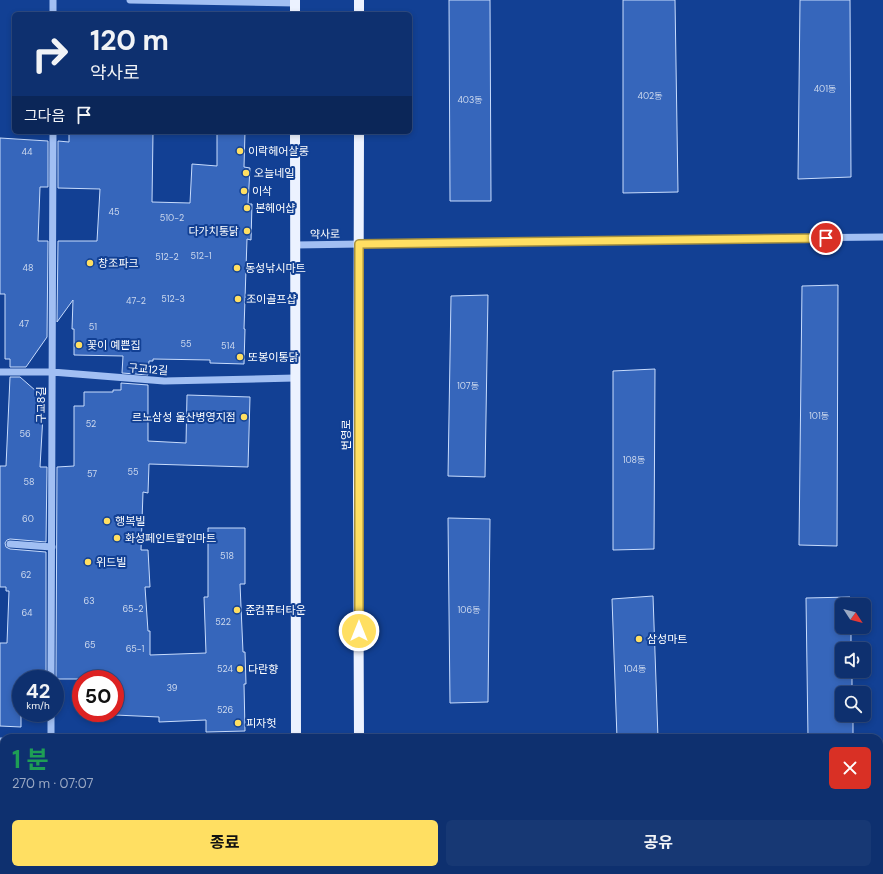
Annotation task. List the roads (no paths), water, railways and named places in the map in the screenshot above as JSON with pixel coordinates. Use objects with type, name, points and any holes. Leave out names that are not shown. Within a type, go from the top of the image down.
[{"type":"main road","points":[[359,0],[359,12]]},
{"type":"main road","points":[[295,134],[296,734]]},
{"type":"main road","name":"번영로","points":[[359,134],[359,734]]},
{"type":"street","points":[[53,0],[53,12]]},
{"type":"street","points":[[130,0],[295,6]]},
{"type":"street","name":"구교8길","points":[[51,670],[53,134]]},
{"type":"street","name":"약사로","points":[[295,245],[883,237]]},
{"type":"street","name":"구교12길","points":[[0,372],[52,372],[164,381],[295,378]]},
{"type":"street","points":[[10,544],[52,547]]},
{"type":"street","points":[[51,722],[51,734]]},
{"type":"place","name":"이락헤어살롱","points":[[240,151]]},
{"type":"place","name":"오늘네일","points":[[246,173]]},
{"type":"place","name":"이삭","points":[[244,191]]},
{"type":"place","name":"본헤어샵","points":[[247,208]]},
{"type":"place","name":"다가치통닭","points":[[247,231]]},
{"type":"place","name":"창조파크","points":[[90,263]]},
{"type":"place","name":"동성낚시마트","points":[[237,268]]},
{"type":"place","name":"조이골프샵","points":[[238,299]]},
{"type":"place","name":"꽃이 예쁜집","points":[[79,345]]},
{"type":"place","name":"또봉이통닭","points":[[240,357]]},
{"type":"place","name":"르노삼성 울산병영지점","points":[[244,417]]},
{"type":"place","name":"행복빌","points":[[107,521]]},
{"type":"place","name":"화성페인트할인마트","points":[[117,538]]},
{"type":"place","name":"위드빌","points":[[88,562]]},
{"type":"place","name":"준컴퓨터타운","points":[[237,610]]},
{"type":"place","name":"삼성마트","points":[[639,639]]},
{"type":"place","name":"다란향","points":[[240,669]]},
{"type":"place","name":"피자헛","points":[[238,723]]}]
